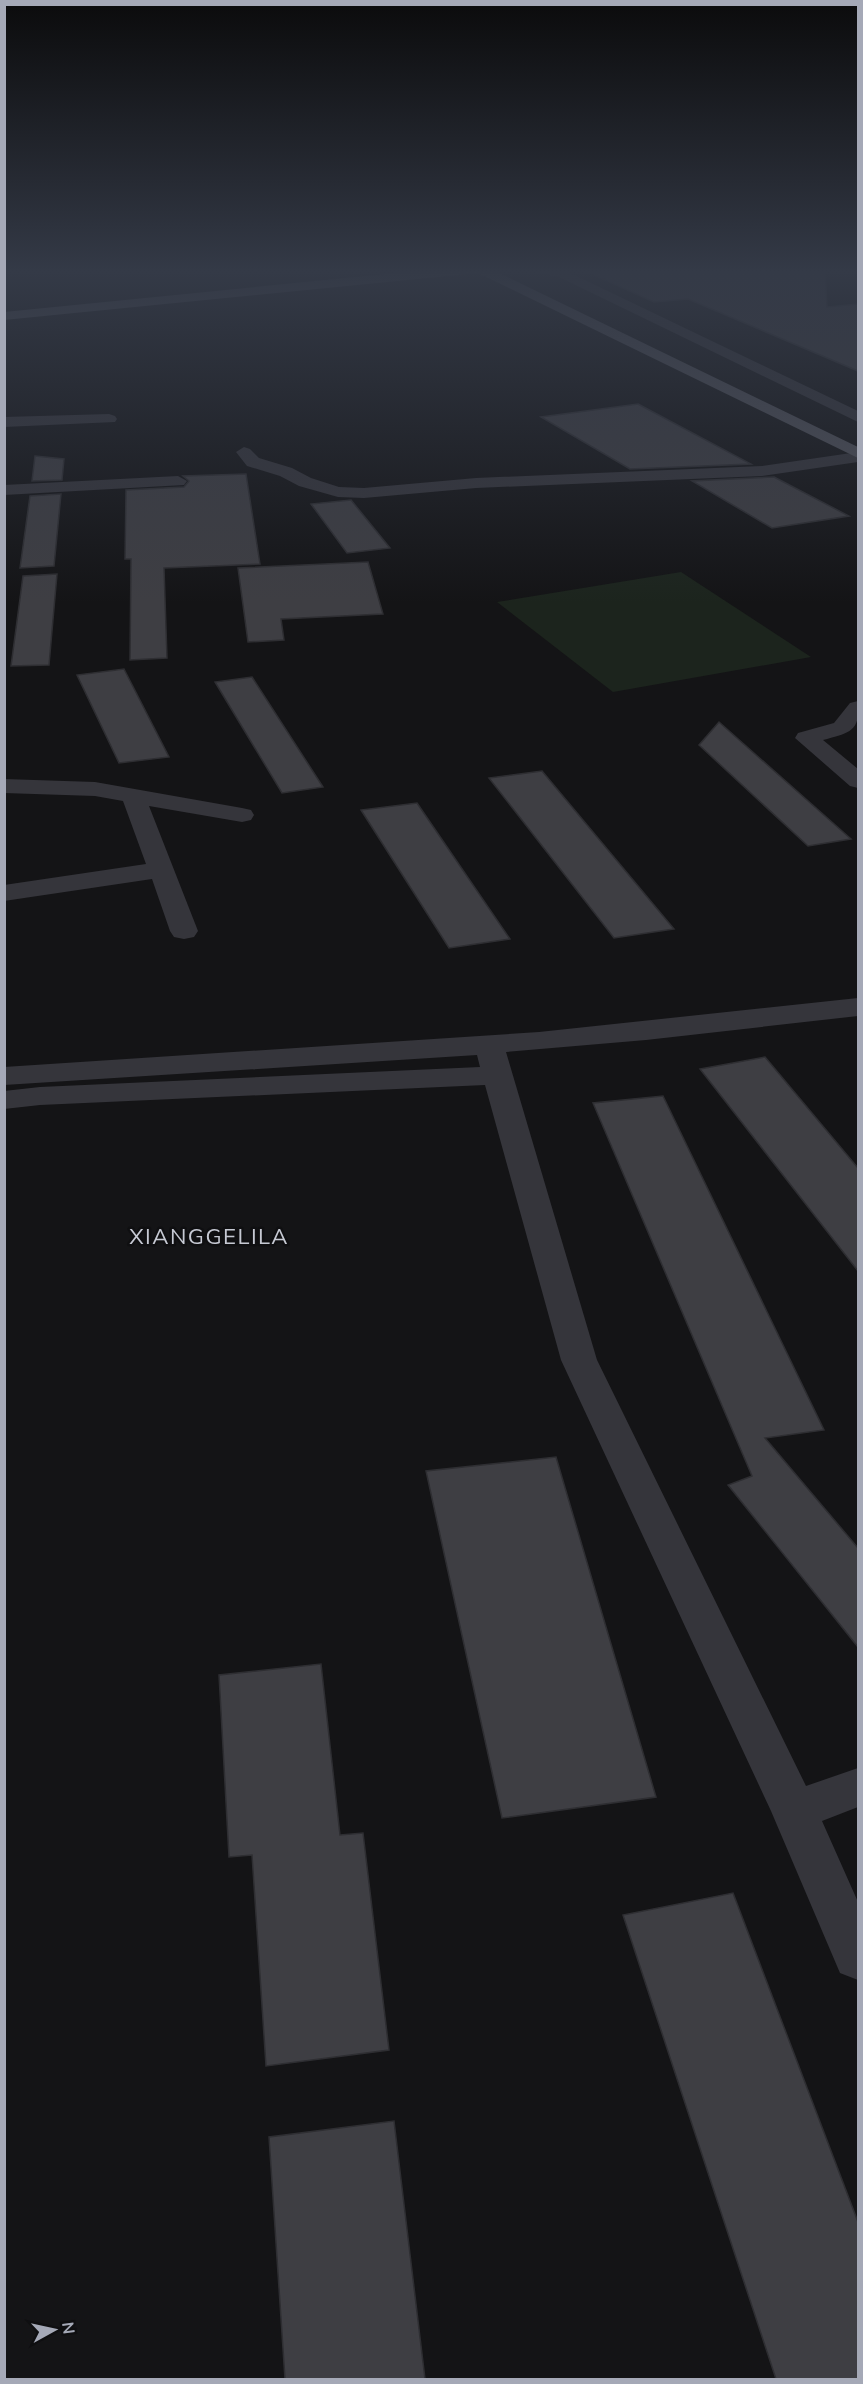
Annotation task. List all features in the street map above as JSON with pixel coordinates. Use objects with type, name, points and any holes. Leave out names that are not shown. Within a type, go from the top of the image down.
[{"type":"main road","points":[[706,380],[858,455]]},
{"type":"main road","points":[[750,380],[858,431]]},
{"type":"street","points":[[782,380],[858,417]]},
{"type":"street","points":[[4,422],[109,419]]},
{"type":"street","points":[[244,452],[253,462],[286,472],[305,482],[338,492],[364,493],[476,483],[616,479],[762,471],[858,455]]},
{"type":"street","points":[[4,490],[178,481]]},
{"type":"street","points":[[858,708],[842,728],[806,738],[858,781]]},
{"type":"street","points":[[4,786],[94,789],[242,815]]},
{"type":"street","points":[[133,795],[184,931]]},
{"type":"street","points":[[4,893],[161,870]]},
{"type":"street","points":[[4,1100],[494,1059],[858,1007]]},
{"type":"street","points":[[4,1076],[494,1059]]},
{"type":"street","points":[[494,1059],[579,1360],[794,1811],[858,1958]]},
{"type":"street","points":[[794,1811],[858,1787]]},
{"type":"shaded area","points":[[681,572],[811,657],[613,692],[497,602]]},
{"type":"building","points":[[638,404],[751,464],[630,469],[541,417]]},
{"type":"building","points":[[35,456],[64,459],[62,480],[32,481]]},
{"type":"building","points":[[246,474],[260,564],[164,568],[167,658],[130,660],[131,559],[125,559],[126,490],[184,487],[189,481],[183,476]]},
{"type":"building","points":[[774,477],[849,516],[772,528],[692,481]]},
{"type":"building","points":[[61,494],[54,566],[20,568],[30,496]]},
{"type":"building","points":[[351,500],[390,548],[347,553],[311,504]]},
{"type":"building","points":[[368,562],[383,614],[281,619],[284,640],[248,642],[238,568]]},
{"type":"building","points":[[57,574],[49,665],[11,666],[23,576]]},
{"type":"building","points":[[124,669],[169,757],[119,763],[77,675]]},
{"type":"building","points":[[252,677],[323,787],[282,793],[215,682]]},
{"type":"building","points":[[719,722],[851,839],[808,846],[699,745]]},
{"type":"building","points":[[542,771],[674,929],[614,938],[489,778]]},
{"type":"building","points":[[417,803],[510,939],[449,948],[361,810]]},
{"type":"building","points":[[765,1057],[858,1168],[858,1271],[700,1069]]},
{"type":"building","points":[[663,1096],[824,1430],[765,1438],[858,1548],[858,1647],[728,1485],[752,1476],[593,1103]]},
{"type":"building","points":[[556,1457],[656,1797],[502,1818],[426,1471]]},
{"type":"building","points":[[321,1664],[340,1835],[363,1833],[389,2050],[266,2066],[252,1855],[229,1857],[219,1675]]},
{"type":"building","points":[[733,1893],[858,2222],[858,2379],[776,2379],[623,1915]]},
{"type":"building","points":[[394,2121],[425,2379],[285,2379],[269,2137]]},
{"type":"district","name":"XIANGGELILA","points":[[209,1236]]}]
